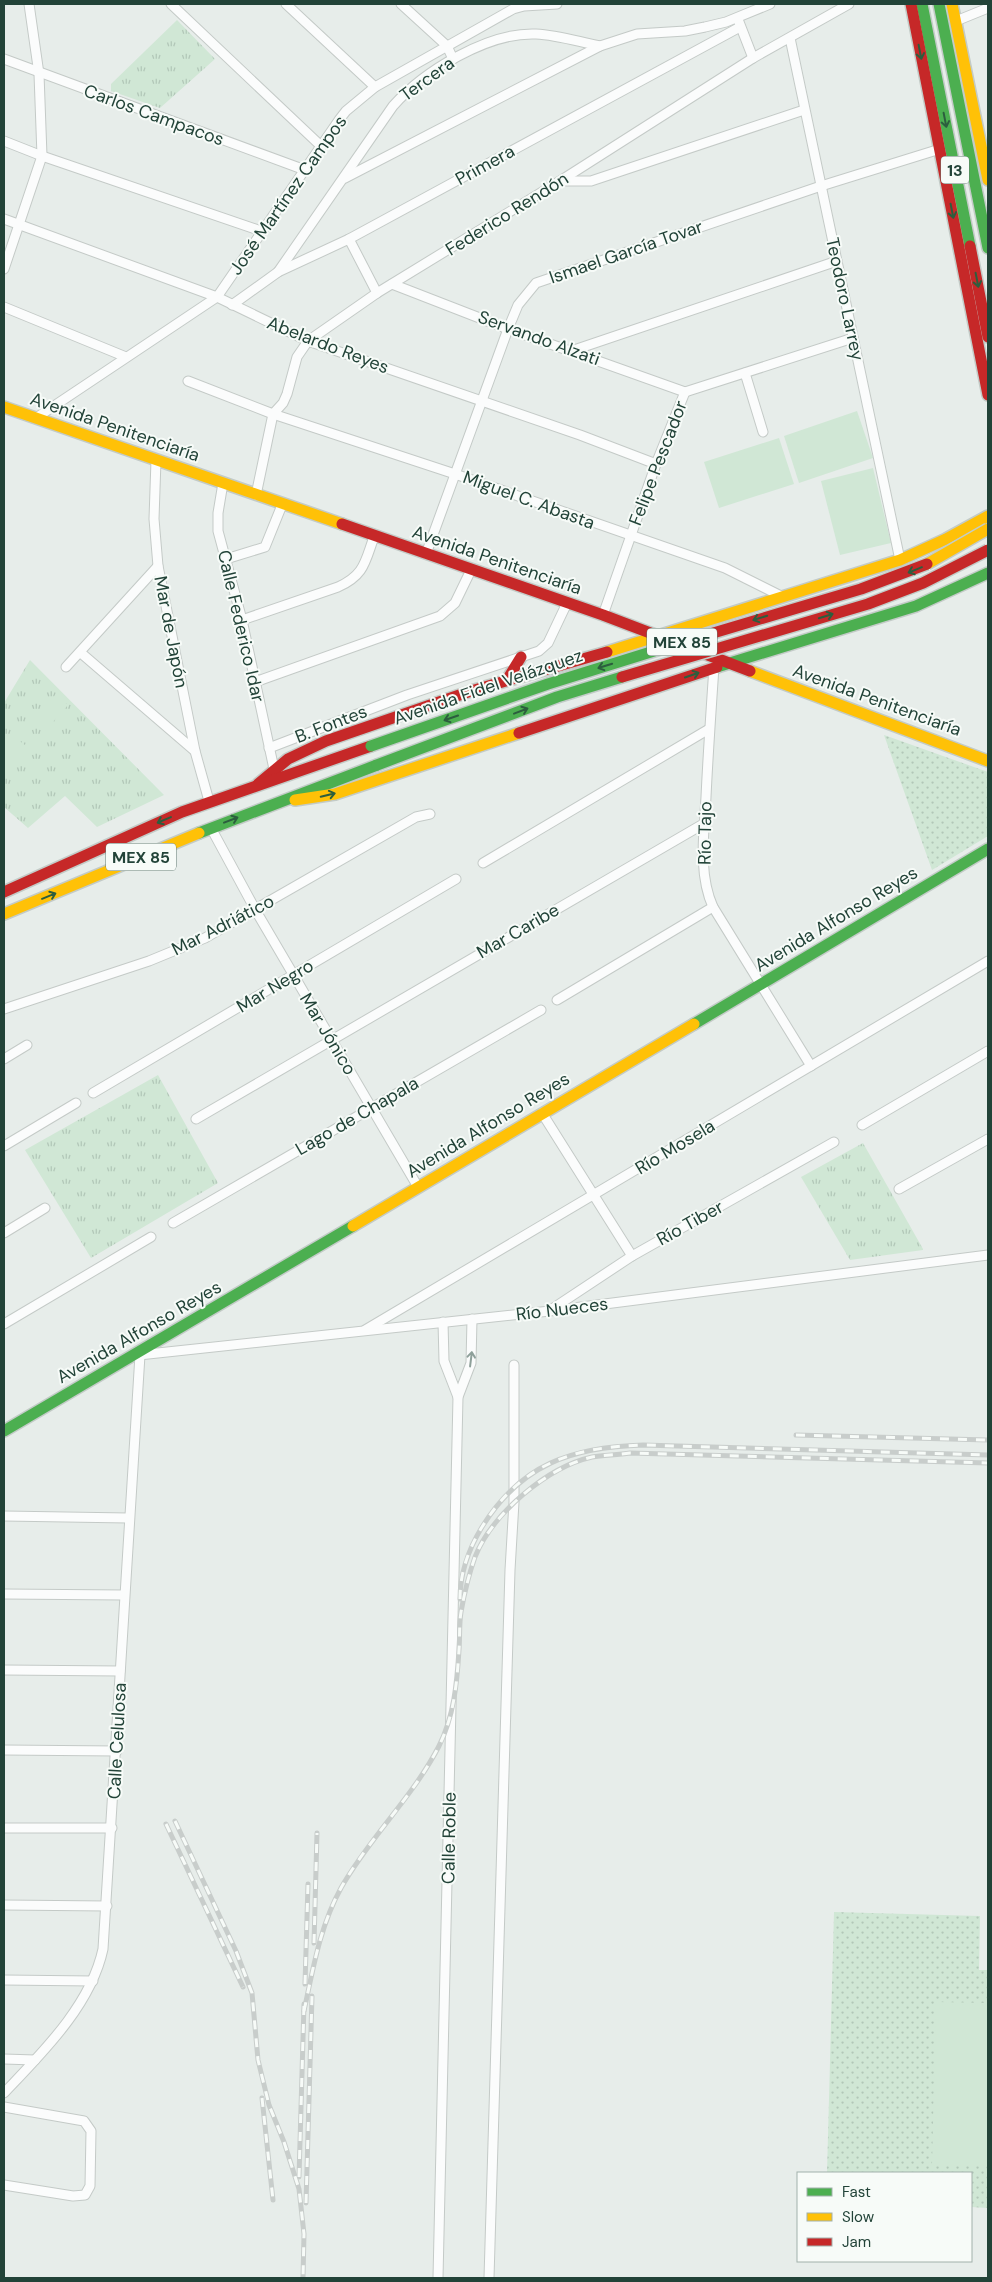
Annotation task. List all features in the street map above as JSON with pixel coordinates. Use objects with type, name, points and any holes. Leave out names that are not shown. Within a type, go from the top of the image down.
[{"type":"main road","points":[[910,4],[988,395]]},
{"type":"main road","name":"13","points":[[922,4],[988,337]]},
{"type":"main road","name":"13","points":[[939,4],[988,248]]},
{"type":"main road","points":[[952,4],[988,180]]},
{"type":"main road","name":"Avenida Penitenciaría","points":[[4,407],[603,615],[729,664],[988,759]]},
{"type":"main road","points":[[258,784],[288,759],[326,741],[507,680],[627,644],[658,637],[781,596],[900,560],[988,516]]},
{"type":"main road","name":"Avenida Fidel Velázquez","points":[[4,892],[149,826],[209,802],[548,684],[869,586],[920,568],[988,530]]},
{"type":"main road","points":[[931,545],[942,551],[951,567],[948,586],[939,595]]},
{"type":"main road","name":"Avenida Fidel Velázquez","points":[[4,914],[211,828],[557,697],[868,604],[923,583],[988,550]]},
{"type":"main road","points":[[280,801],[336,794],[714,667],[745,660],[916,606],[988,572]]},
{"type":"main road","points":[[721,617],[718,631],[722,646],[733,656],[745,660]]},
{"type":"main road","points":[[627,644],[634,644],[648,650],[657,660],[661,674],[657,687]]},
{"type":"main road","points":[[507,680],[521,657]]},
{"type":"main road","name":"Avenida Alfonso Reyes","points":[[4,1431],[137,1356],[988,849]]},
{"type":"street","points":[[4,269],[42,156],[40,74],[30,4]]},
{"type":"street","points":[[171,4],[321,146]]},
{"type":"street","points":[[286,4],[375,88]]},
{"type":"street","points":[[401,4],[446,46],[453,59]]},
{"type":"street","name":"José Martínez Campos","points":[[36,418],[217,297],[346,111],[375,88],[511,6],[558,4]]},
{"type":"street","points":[[345,178],[600,46],[636,34],[685,31],[726,22],[770,4]]},
{"type":"street","name":"Federico Rendón","points":[[256,495],[273,414],[288,394],[297,357],[308,340],[377,293],[560,181],[753,58],[849,4]]},
{"type":"street","points":[[956,21],[988,8]]},
{"type":"street","points":[[738,16],[753,58]]},
{"type":"street","name":"Primera","points":[[232,305],[278,272],[349,239],[740,26]]},
{"type":"street","name":"Tercera","points":[[278,272],[345,178],[373,134],[403,94],[453,59],[494,41],[534,34],[600,46]]},
{"type":"street","name":"Teodoro Larrey","points":[[790,38],[900,560]]},
{"type":"street","name":"Carlos Campacos","points":[[4,59],[40,74],[305,170]]},
{"type":"street","points":[[560,181],[591,181],[804,110]]},
{"type":"street","points":[[4,140],[42,156],[261,231]]},
{"type":"street","name":"Ismael García Tovar","points":[[426,554],[508,328],[518,305],[536,283],[821,186],[940,149]]},
{"type":"street","name":"Abelardo Reyes","points":[[4,219],[217,297],[308,340],[656,464]]},
{"type":"street","points":[[349,239],[377,293]]},
{"type":"street","points":[[574,350],[837,261]]},
{"type":"street","name":"Servando Alzati","points":[[392,284],[685,392]]},
{"type":"street","points":[[4,307],[126,357]]},
{"type":"street","name":"Felipe Pescador","points":[[603,615],[656,464],[685,392],[853,338]]},
{"type":"street","points":[[745,373],[763,432]]},
{"type":"street","name":"Miguel C. Abasta","points":[[188,382],[273,414],[455,474],[725,568],[781,596]]},
{"type":"street","name":"Mar de Japón","points":[[156,460],[154,519],[158,566],[195,751],[209,802]]},
{"type":"street","name":"Calle Federico Idar","points":[[223,483],[218,521],[221,546],[242,620],[274,769]]},
{"type":"street","points":[[226,560],[265,547],[282,505]]},
{"type":"street","points":[[242,620],[338,587],[352,580],[360,572],[374,537]]},
{"type":"street","points":[[66,667],[158,566]]},
{"type":"street","points":[[255,682],[440,616],[455,603],[471,570]]},
{"type":"street","name":"B. Fontes","points":[[269,748],[407,695],[539,652],[546,646],[567,603]]},
{"type":"street","points":[[80,653],[195,751]]},
{"type":"street","name":"Río Tajo","points":[[714,667],[705,823],[705,885],[713,907],[811,1066]]},
{"type":"street","points":[[483,863],[709,729]]},
{"type":"street","name":"Mar Adriático","points":[[4,1010],[176,951],[205,938],[256,911],[416,817],[430,814]]},
{"type":"street","name":"Mar Caribe","points":[[196,1119],[705,823]]},
{"type":"street","name":"Mar Jónico","points":[[211,828],[256,911],[418,1187]]},
{"type":"street","name":"Mar Negro","points":[[93,1093],[456,879]]},
{"type":"street","points":[[557,1000],[713,907]]},
{"type":"street","name":"Río Mosela","points":[[361,1332],[988,961]]},
{"type":"street","name":"Lago de Chapala","points":[[173,1224],[541,1010]]},
{"type":"street","points":[[4,1059],[27,1045]]},
{"type":"street","points":[[862,1125],[988,1051]]},
{"type":"street","points":[[4,1146],[76,1103]]},
{"type":"street","points":[[542,1113],[632,1256]]},
{"type":"street","points":[[900,1189],[988,1139]]},
{"type":"street","name":"Río Tiber","points":[[550,1311],[632,1256],[834,1142]]},
{"type":"street","points":[[4,1234],[45,1208]]},
{"type":"street","points":[[4,1324],[151,1237]]},
{"type":"street","name":"Río Nueces","points":[[137,1356],[550,1311],[988,1256]]},
{"type":"street","name":"Calle Roble","points":[[438,2278],[458,1397],[471,1363],[472,1318]]},
{"type":"street","name":"Calle Roble","points":[[443,1322],[444,1361],[458,1397]]},
{"type":"street","name":"Calle Celulosa","points":[[4,2093],[35,2060],[72,2015],[93,1981],[103,1950],[117,1751],[137,1356]]},
{"type":"street","points":[[488,2278],[514,1502],[514,1365]]},
{"type":"street","points":[[4,1516],[128,1518]]},
{"type":"street","points":[[4,1594],[124,1595]]},
{"type":"street","points":[[4,1670],[120,1672]]},
{"type":"street","points":[[4,1750],[117,1751]]},
{"type":"street","points":[[4,1828],[112,1828]]},
{"type":"street","points":[[4,1904],[107,1906]]},
{"type":"street","points":[[4,1980],[93,1981]]},
{"type":"street","points":[[4,2059],[35,2060]]},
{"type":"street","points":[[4,2107],[87,2123],[90,2131],[90,2186],[85,2195],[73,2196],[4,2185]]},
{"type":"green space","points":[[177,20],[215,59],[160,108],[111,91],[111,84]]},
{"type":"green space","points":[[857,411],[873,458],[799,483],[784,436]]},
{"type":"green space","points":[[779,438],[794,484],[719,508],[704,462]]},
{"type":"green space","points":[[873,468],[891,543],[840,555],[821,481]]},
{"type":"green space","points":[[30,660],[164,795],[97,827],[65,796],[28,828],[4,807],[4,703]]},
{"type":"green space","points":[[56,694],[68,705],[45,731],[33,721]]},
{"type":"green space","points":[[884,735],[988,772],[988,836],[932,870]]},
{"type":"green space","points":[[16,738],[30,749],[5,778],[4,753]]},
{"type":"green space","points":[[158,1075],[218,1183],[91,1258],[25,1150]]},
{"type":"green space","points":[[863,1143],[923,1250],[850,1260],[801,1177]]},
{"type":"green space","points":[[834,1912],[980,1916],[979,1970],[988,1970],[988,2208],[972,2207],[972,2172],[827,2172]]},
{"type":"green space","points":[[936,2002],[988,2003],[988,2166],[932,2165]]},
{"type":"railway","points":[[796,1435],[988,1440]]},
{"type":"railway","points":[[460,1599],[461,1580],[469,1553],[482,1527],[497,1505],[531,1474],[550,1463],[571,1455],[593,1450],[643,1445],[988,1455]]},
{"type":"railway","points":[[304,2011],[322,1933],[341,1888],[364,1852],[417,1783],[444,1735],[456,1687],[461,1612],[475,1557],[494,1525],[523,1495],[557,1471],[575,1462],[592,1457],[630,1453],[988,1463]]},
{"type":"railway","points":[[175,1821],[236,1951],[252,1993],[258,2060],[269,2105],[284,2142],[299,2189],[304,2234],[303,2278]]},
{"type":"railway","points":[[166,1824],[243,1987]]},
{"type":"railway","points":[[314,1943],[317,1833]]},
{"type":"railway","points":[[305,1984],[308,1884]]},
{"type":"railway","points":[[306,2203],[312,1996]]},
{"type":"railway","points":[[299,2177],[304,2004]]},
{"type":"railway","points":[[262,2098],[273,2200]]},
{"type":"traffic: fast","points":[[922,4],[970,246]]},
{"type":"traffic: fast","points":[[939,4],[988,248]]},
{"type":"traffic: fast","points":[[717,667],[916,606],[988,573]]},
{"type":"traffic: fast","points":[[371,746],[548,684],[683,642]]},
{"type":"traffic: fast","points":[[377,765],[557,697],[622,677]]},
{"type":"traffic: fast","points":[[199,833],[377,765]]},
{"type":"traffic: fast","points":[[694,1024],[988,849]]},
{"type":"traffic: fast","points":[[4,1431],[353,1226]]},
{"type":"traffic: slow","points":[[952,4],[988,180]]},
{"type":"traffic: slow","points":[[4,407],[342,524]]},
{"type":"traffic: slow","points":[[607,652],[900,560],[946,539],[988,516]]},
{"type":"traffic: slow","points":[[927,564],[988,529]]},
{"type":"traffic: slow","points":[[750,671],[988,761]]},
{"type":"traffic: slow","points":[[295,800],[335,794],[519,733]]},
{"type":"traffic: slow","points":[[4,914],[199,833]]},
{"type":"traffic: slow","points":[[353,1226],[694,1024]]},
{"type":"traffic: jam","points":[[911,4],[988,395]]},
{"type":"traffic: jam","points":[[970,246],[988,337]]},
{"type":"traffic: jam","points":[[342,524],[603,615],[750,671]]},
{"type":"traffic: jam","points":[[622,677],[868,604],[923,583],[988,550]]},
{"type":"traffic: jam","points":[[683,642],[861,589],[927,564]]},
{"type":"traffic: jam","points":[[258,784],[288,759],[326,741],[471,691],[607,652]]},
{"type":"traffic: jam","points":[[507,680],[521,657]]},
{"type":"traffic: jam","points":[[519,733],[717,667]]},
{"type":"traffic: jam","points":[[4,892],[182,812],[371,746]]}]
